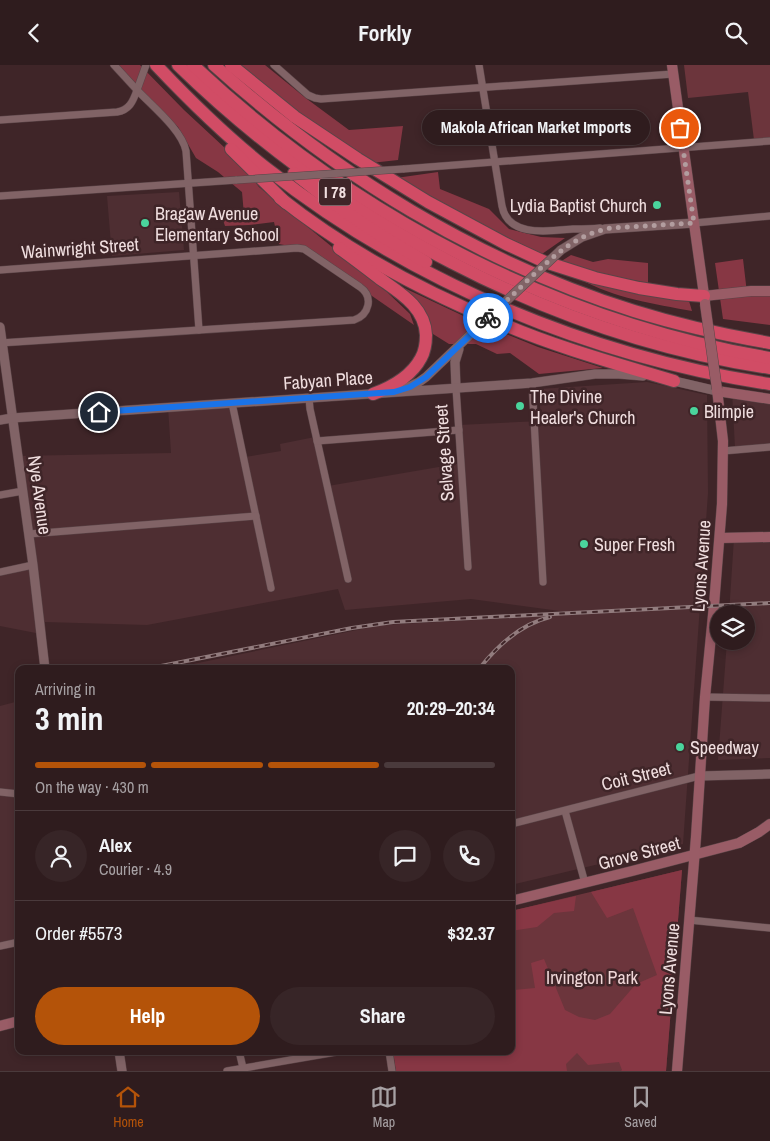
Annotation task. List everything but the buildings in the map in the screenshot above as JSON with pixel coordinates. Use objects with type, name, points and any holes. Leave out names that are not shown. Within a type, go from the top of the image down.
[{"type":"highway","name":"I 78","points":[[156,65],[253,157],[302,196],[341,222],[402,258],[465,291],[530,319],[641,356],[687,368],[770,384]]},
{"type":"highway","name":"I 78","points":[[214,65],[265,109],[340,166],[420,216],[482,249],[546,279],[634,311],[701,329],[770,343]]},
{"type":"highway","points":[[231,65],[295,117],[358,159],[423,199],[506,244],[553,265],[595,278],[704,300]]},
{"type":"highway","name":"I 78","points":[[185,66],[319,168],[384,211],[467,258],[540,291],[619,321],[695,342],[770,358]]},
{"type":"highway","name":"I 78","points":[[185,66],[235,117],[310,175],[390,227],[452,262],[535,301],[604,327],[688,352],[770,368]]},
{"type":"highway","points":[[185,66],[232,119],[264,149],[327,199],[368,228],[425,261],[490,293],[641,356]]},
{"type":"highway","points":[[213,121],[229,147],[280,198],[323,235],[407,298],[420,315],[426,336],[425,346],[420,359],[402,380],[373,393]]},
{"type":"highway","points":[[280,198],[313,223],[377,262],[470,311],[548,342],[674,381]]},
{"type":"main road","name":"Lyons Avenue","points":[[673,69],[717,390],[723,451],[720,538],[705,697],[676,1071]]},
{"type":"main road","points":[[704,300],[751,291],[770,291]]},
{"type":"main road","points":[[717,390],[770,399]]},
{"type":"main road","points":[[720,538],[770,537]]},
{"type":"main road","name":"Grove Street","points":[[515,900],[739,843],[770,824]]},
{"type":"main road","points":[[0,1026],[15,1022]]},
{"type":"street","points":[[1,343],[199,330],[186,151],[181,137],[176,130],[114,65]]},
{"type":"street","points":[[0,121],[120,112],[132,104],[146,65]]},
{"type":"street","points":[[274,65],[305,93],[318,98],[483,87],[673,69]]},
{"type":"street","points":[[479,65],[503,210],[506,218],[512,223],[524,229],[540,231],[694,223],[770,216]]},
{"type":"street","points":[[0,196],[683,149],[770,141]]},
{"type":"street","points":[[394,392],[419,382],[440,365],[561,250],[582,237],[611,228]]},
{"type":"street","name":"Wainwright Street","points":[[0,270],[297,248],[304,249],[360,287],[367,294],[368,305],[364,315],[354,319],[199,330]]},
{"type":"street","name":"Nye Avenue","points":[[0,327],[29,534],[45,665]]},
{"type":"street","name":"Selvage Street","points":[[465,340],[455,362],[468,567]]},
{"type":"street","name":"Fabyan Place","points":[[0,421],[12,418],[532,383],[610,373],[674,381],[717,390]]},
{"type":"street","points":[[532,383],[544,582]]},
{"type":"street","points":[[309,399],[348,579]]},
{"type":"street","points":[[232,403],[271,588]]},
{"type":"street","points":[[317,441],[459,430]]},
{"type":"street","points":[[723,451],[770,447]]},
{"type":"street","points":[[0,495],[23,491]]},
{"type":"street","points":[[29,534],[256,516]]},
{"type":"street","points":[[0,572],[33,565]]},
{"type":"street","points":[[705,697],[770,699]]},
{"type":"street","name":"Coit Street","points":[[515,823],[699,776],[770,774]]},
{"type":"street","points":[[0,792],[15,794]]},
{"type":"street","points":[[565,811],[585,883]]},
{"type":"street","points":[[689,920],[770,928]]},
{"type":"street","points":[[0,946],[15,943]]},
{"type":"street","points":[[120,1055],[122,1071]]},
{"type":"street","points":[[241,1055],[243,1068]]},
{"type":"street","points":[[227,1071],[305,1055]]},
{"type":"street","points":[[390,1055],[392,1071]]},
{"type":"shaded area","points":[[115,65],[140,65],[184,110],[239,161],[259,187],[387,292],[410,314],[414,325],[304,249],[279,244],[274,222],[225,226],[222,217],[244,215],[242,192],[218,172],[196,158],[178,127],[126,79]]},
{"type":"shaded area","points":[[240,65],[265,65],[349,130],[403,126],[398,160],[371,163],[307,119]]},
{"type":"shaded area","points":[[438,172],[440,189],[489,209],[509,229],[541,237],[565,238],[542,254],[502,235],[396,178]]},
{"type":"shaded area","name":"Bragaw Avenue Elementary School","points":[[179,192],[184,250],[112,256],[107,196]]},
{"type":"shaded area","points":[[571,255],[593,262],[608,259],[648,263],[648,283],[602,274],[560,262]]},
{"type":"shaded area","points":[[743,259],[747,293],[770,290],[770,325],[723,319],[715,263]]},
{"type":"shaded area","points":[[580,279],[689,301],[692,311],[620,296]]},
{"type":"shaded area","points":[[400,286],[470,319],[538,347],[603,368],[539,374],[510,353],[497,354],[476,344],[449,344],[433,334]]},
{"type":"shaded area","points":[[647,382],[707,395],[708,493],[683,844],[515,884],[515,665],[188,665],[381,625],[582,614],[471,599],[345,610],[338,589],[147,625],[45,622],[46,635],[0,626],[0,572],[34,564],[17,456],[171,453],[168,407],[234,405],[245,457],[281,451],[280,444],[315,437],[328,486],[462,463],[459,425],[541,421],[539,389]]},
{"type":"shaded area","points":[[732,391],[770,399],[770,445],[735,448]]},
{"type":"shaded area","points":[[770,537],[770,758],[718,760],[726,650],[755,650],[755,605],[730,605],[734,538]]},
{"type":"shaded area","points":[[15,702],[15,942],[0,946],[0,706]]},
{"type":"shaded area","points":[[682,870],[666,1071],[621,1071],[619,1062],[588,1065],[577,1053],[566,1064],[567,1071],[396,1071],[394,1055],[515,1055],[515,990],[535,988],[531,963],[544,959],[565,1010],[579,1017],[595,1020],[610,1014],[636,984],[657,975],[633,908],[607,918],[591,892]]},
{"type":"shaded area","points":[[576,896],[574,911],[554,913],[537,927],[515,930],[515,910]]},
{"type":"green space","points":[[684,65],[770,65],[770,138],[754,140],[748,92],[688,98]]},
{"type":"green space","name":"Irvington Park","points":[[682,870],[666,1071],[396,1071],[394,1055],[515,1055],[515,910]]},
{"type":"railway","points":[[166,665],[352,628],[393,622],[770,603]]},
{"type":"railway","points":[[483,665],[510,637],[529,625],[550,617]]},
{"type":"way so far","points":[[488,318],[555,254],[582,237],[611,228],[694,223],[680,128]]},
{"type":"place","name":"Makola African Market Imports","points":[[680,128]]},
{"type":"place","name":"Lydia Baptist Church","points":[[657,205]]},
{"type":"place","name":"Bragaw Avenue Elementary School","points":[[145,223]]},
{"type":"place","name":"The Divine Healer's Church","points":[[520,406]]},
{"type":"place","name":"Blimpie","points":[[694,411]]},
{"type":"place","name":"Super Fresh","points":[[584,544]]},
{"type":"place","name":"Speedway","points":[[680,747]]},
{"type":"route","points":[[99,412],[309,399],[399,391],[410,387],[426,377],[488,318]]}]
